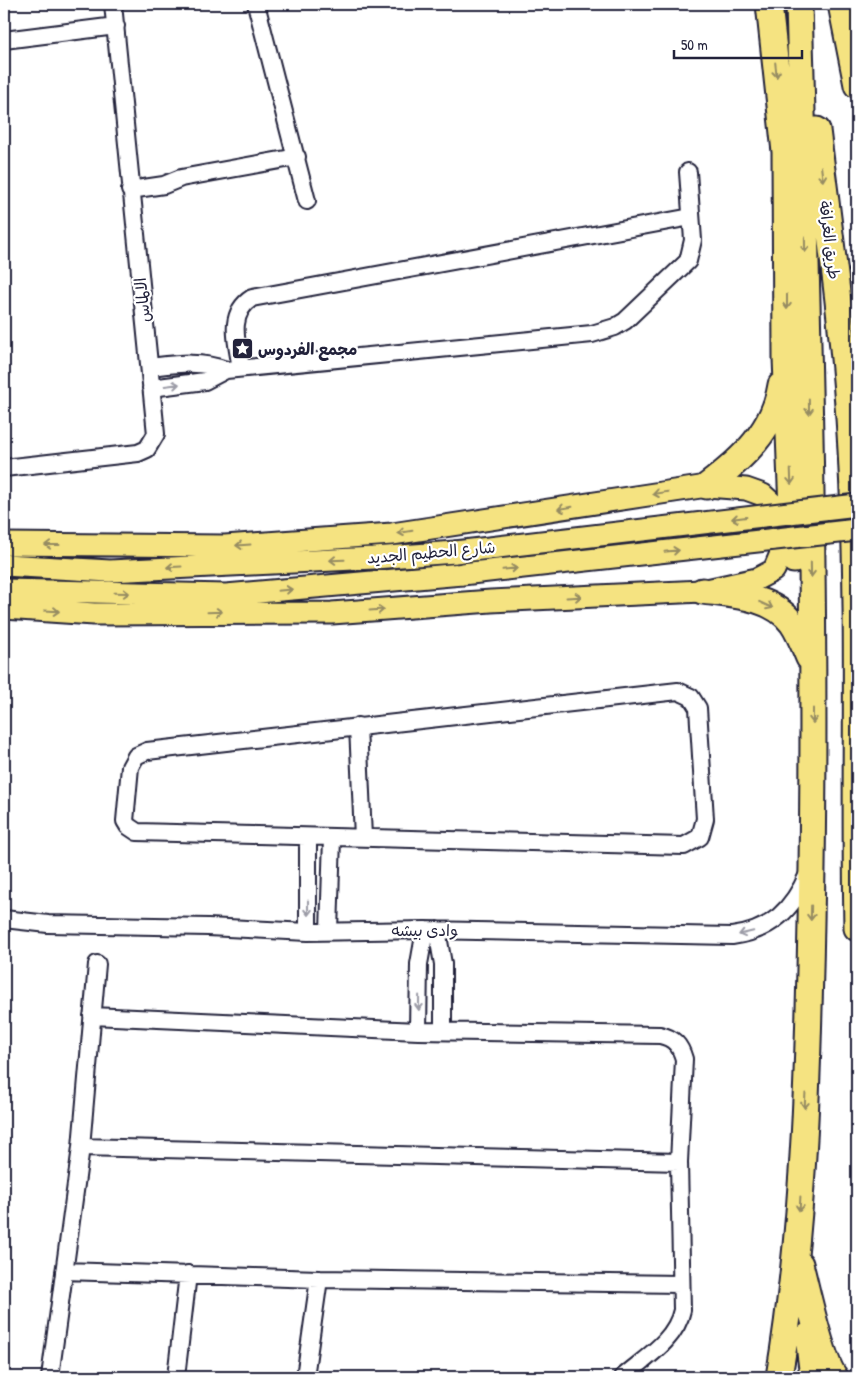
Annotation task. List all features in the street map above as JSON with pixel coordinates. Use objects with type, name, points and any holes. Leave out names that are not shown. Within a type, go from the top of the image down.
[{"type":"highway","points":[[769,4],[785,152],[786,358],[796,591],[802,607],[812,617]]},
{"type":"highway","points":[[779,1377],[787,1332],[797,1252],[811,954],[812,617],[810,444],[800,4]]},
{"type":"highway","name":"طريق الغرافة","points":[[800,4],[843,341],[852,470],[856,641],[855,838],[857,928]]},
{"type":"highway","points":[[841,4],[857,85]]},
{"type":"highway","points":[[707,486],[745,455],[760,437],[780,392],[786,358]]},
{"type":"highway","points":[[702,591],[747,597],[771,606],[791,622],[812,667]]},
{"type":"highway","points":[[797,1252],[813,1377]]},
{"type":"highway","points":[[797,1252],[823,1348],[831,1372],[835,1377]]},
{"type":"highway","points":[[787,1332],[788,1377]]},
{"type":"main road","points":[[4,544],[225,546],[392,534],[707,486],[746,489],[763,495],[774,505],[782,523],[785,544],[774,570],[758,579],[702,591],[491,602],[332,613],[94,614],[4,608]]},
{"type":"main road","name":"شارع الحطيم الجديد","points":[[4,565],[110,571],[374,558],[455,552],[857,504]]},
{"type":"main road","name":"شارع الحطيم الجديد","points":[[4,590],[226,595],[462,574],[857,530]]},
{"type":"street","name":"الالماس","points":[[4,468],[138,453],[147,449],[156,434],[113,4]]},
{"type":"street","points":[[256,4],[307,201]]},
{"type":"street","points":[[4,40],[116,26]]},
{"type":"street","points":[[130,184],[163,175],[181,178],[297,157]]},
{"type":"street","points":[[150,367],[191,363],[233,369],[604,332],[625,321],[684,267],[693,247],[688,172]]},
{"type":"street","points":[[233,369],[236,318],[239,310],[252,298],[691,217]]},
{"type":"street","points":[[151,388],[205,381],[233,369]]},
{"type":"street","points":[[670,692],[684,693],[695,702],[698,708],[705,819],[700,837],[684,846],[363,837],[308,838],[137,832],[128,826],[124,816],[132,761],[141,753],[147,751],[670,692]]},
{"type":"street","points":[[358,726],[363,837]]},
{"type":"street","points":[[308,838],[308,932]]},
{"type":"street","points":[[329,931],[332,838]]},
{"type":"street","name":"وادى بيشه","points":[[4,919],[48,924],[208,927],[308,932],[431,930],[722,936],[757,930],[779,918],[796,900],[812,864]]},
{"type":"street","points":[[431,930],[443,964],[443,1030]]},
{"type":"street","points":[[418,1031],[419,964],[431,930]]},
{"type":"street","points":[[50,1377],[81,1147],[96,964]]},
{"type":"street","points":[[92,1016],[418,1031],[660,1035],[669,1037],[682,1050],[684,1059],[679,1162],[682,1310],[676,1328],[623,1377]]},
{"type":"street","points":[[81,1147],[679,1162]]},
{"type":"street","points":[[64,1271],[319,1279],[682,1284]]},
{"type":"street","points":[[176,1377],[188,1274]]},
{"type":"street","points":[[305,1377],[319,1279]]},
{"type":"place","name":"مجمع الفردوس","points":[[242,349]]}]
